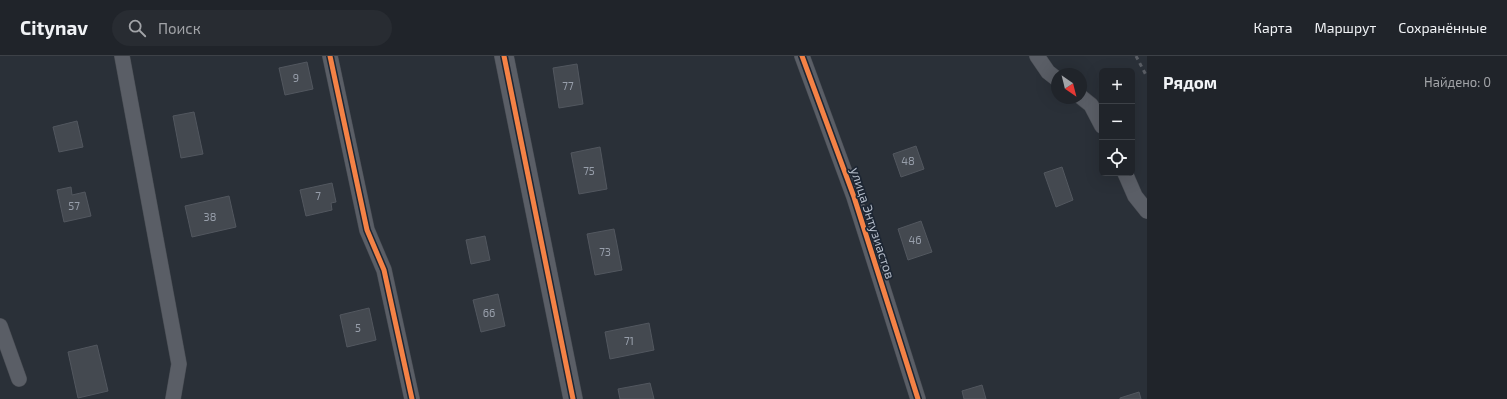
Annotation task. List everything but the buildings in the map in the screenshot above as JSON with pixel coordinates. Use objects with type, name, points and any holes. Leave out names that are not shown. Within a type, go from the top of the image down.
[{"type":"street","points":[[122,56],[179,364],[173,399]]},
{"type":"street","points":[[330,56],[368,230],[384,270],[412,399]]},
{"type":"street","points":[[504,56],[573,399]]},
{"type":"street","name":"улица Энтузиастов","points":[[802,56],[854,197],[918,399]]},
{"type":"street","points":[[1037,56],[1051,74]]},
{"type":"street","points":[[1087,102],[1091,105],[1099,120]]},
{"type":"street","points":[[1126,176],[1135,196],[1147,211]]},
{"type":"street","points":[[0,326],[19,380]]},
{"type":"railway","points":[[1136,56],[1147,77]]},
{"type":"cycle path","points":[[330,56],[367,230],[384,270],[412,399]]},
{"type":"cycle path","points":[[504,56],[573,399]]},
{"type":"cycle path","points":[[802,56],[854,197],[918,399]]}]
